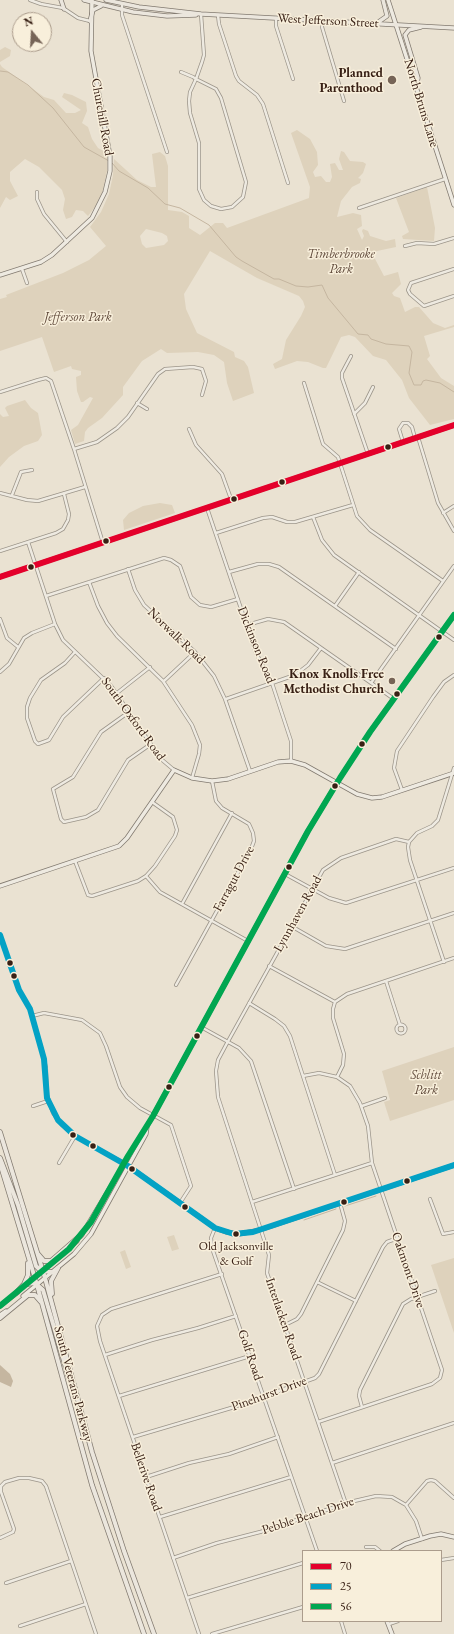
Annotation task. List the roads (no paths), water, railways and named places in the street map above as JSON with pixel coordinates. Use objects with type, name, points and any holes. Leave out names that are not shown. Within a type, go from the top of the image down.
[{"type":"highway","name":"South Veterans Parkway","points":[[0,1132],[45,1278],[74,1390],[109,1506],[154,1634]]},
{"type":"highway","points":[[0,1158],[18,1205],[36,1264],[42,1272],[52,1272]]},
{"type":"highway","name":"South Veterans Parkway","points":[[0,1164],[37,1284],[92,1485],[144,1634]]},
{"type":"highway","points":[[0,1164],[1,1175],[29,1265],[26,1279],[16,1293]]},
{"type":"highway","points":[[37,1251],[42,1259],[49,1261],[82,1234]]},
{"type":"highway","points":[[58,1268],[51,1281],[51,1290],[75,1380],[74,1390]]},
{"type":"highway","points":[[28,1284],[37,1284],[43,1290],[59,1350],[69,1379],[73,1385]]},
{"type":"highway","points":[[0,1316],[30,1295],[36,1296],[43,1306]]},
{"type":"main road","points":[[61,0],[64,9]]},
{"type":"main road","name":"West Jefferson Street","points":[[84,0],[121,10],[167,16],[201,14]]},
{"type":"main road","name":"West Jefferson Street","points":[[106,0],[122,4],[201,14],[454,28]]},
{"type":"main road","points":[[375,23],[388,16],[383,0]]},
{"type":"main road","points":[[90,21],[94,10],[102,5]]},
{"type":"main road","points":[[416,87],[418,78],[405,35],[409,30],[424,26]]},
{"type":"street","points":[[30,0],[64,9],[78,18],[90,21]]},
{"type":"street","name":"North Bruns Lane","points":[[388,0],[397,24],[454,205]]},
{"type":"street","name":"Churchill Road","points":[[0,276],[46,260],[92,218],[105,192],[110,171],[110,156],[91,51],[91,1]]},
{"type":"street","points":[[122,4],[121,10],[167,152]]},
{"type":"street","points":[[181,72],[196,79],[216,90],[220,94],[245,178],[246,187],[240,202],[230,208],[221,209],[211,206],[204,200],[199,189],[199,143],[190,113],[189,101],[196,79],[204,55],[201,14]]},
{"type":"street","points":[[218,15],[219,24],[236,76],[257,95],[263,104],[288,183]]},
{"type":"street","points":[[276,18],[276,26],[293,79]]},
{"type":"street","points":[[322,21],[322,28],[344,101]]},
{"type":"street","points":[[359,208],[445,178]]},
{"type":"street","points":[[37,192],[44,214],[67,242]]},
{"type":"street","points":[[405,246],[417,243],[434,244],[454,238]]},
{"type":"street","points":[[22,269],[27,283]]},
{"type":"street","points":[[454,269],[411,283],[408,287],[410,294],[424,306],[454,296]]},
{"type":"street","points":[[351,356],[342,373],[342,378],[368,454]]},
{"type":"street","points":[[74,449],[91,445],[106,437],[123,422],[158,374],[170,368],[196,367],[202,369],[206,381],[202,395]]},
{"type":"street","points":[[0,392],[46,378],[52,384],[103,543]]},
{"type":"street","points":[[304,384],[323,444],[336,454],[352,505],[357,516],[370,530],[443,581]]},
{"type":"street","points":[[354,414],[365,403],[373,387]]},
{"type":"street","points":[[137,403],[147,409]]},
{"type":"street","points":[[403,442],[399,429],[403,423],[412,426],[442,513],[454,531]]},
{"type":"street","points":[[0,577],[454,425]]},
{"type":"street","points":[[189,428],[196,445],[222,474],[232,500]]},
{"type":"street","points":[[12,495],[21,472],[32,470]]},
{"type":"street","points":[[0,493],[27,500],[38,501],[85,487]]},
{"type":"street","points":[[0,552],[56,533],[65,526],[69,514],[64,494]]},
{"type":"street","points":[[216,534],[263,518],[272,517],[291,523],[352,505]]},
{"type":"street","points":[[442,513],[454,506]]},
{"type":"street","name":"Dickinson Road","points":[[207,508],[256,653],[272,684],[291,741],[291,761]]},
{"type":"street","points":[[313,517],[320,535],[334,555],[454,640]]},
{"type":"street","name":"South Oxford Road","points":[[28,542],[55,624],[63,640],[74,652],[104,678],[117,693],[150,744],[165,763],[174,770]]},
{"type":"street","points":[[46,596],[160,558],[171,560],[182,570],[191,597],[197,603],[211,607],[238,599]]},
{"type":"street","points":[[229,572],[258,564],[276,566],[396,649]]},
{"type":"street","points":[[371,683],[454,566]]},
{"type":"street","name":"Norwalk Road","points":[[128,569],[135,590],[144,605],[195,652],[214,676],[225,699],[250,771]]},
{"type":"street","points":[[335,606],[359,572]]},
{"type":"street","points":[[89,582],[99,610],[109,626],[164,682],[179,702],[198,738],[199,754],[192,778]]},
{"type":"street","points":[[0,1316],[58,1268],[79,1249],[91,1234],[146,1134],[153,1116],[201,1027],[337,783],[394,699],[454,615]]},
{"type":"street","points":[[0,619],[7,638],[18,647]]},
{"type":"street","points":[[247,625],[262,620],[279,620],[322,648],[394,699]]},
{"type":"street","points":[[0,672],[9,664],[18,647],[28,636],[55,624]]},
{"type":"street","points":[[225,699],[289,678],[301,670],[322,648]]},
{"type":"street","points":[[74,652],[65,663],[40,680],[30,698],[27,707],[28,718],[37,746],[49,740],[63,717],[104,678]]},
{"type":"street","points":[[164,682],[195,652]]},
{"type":"street","points":[[117,693],[150,667]]},
{"type":"street","points":[[402,790],[394,768],[397,751],[444,682],[454,675]]},
{"type":"street","points":[[129,712],[101,732],[73,777],[51,788],[63,824],[86,817],[98,810],[128,760],[150,744]]},
{"type":"street","points":[[0,886],[119,846],[127,838],[174,770],[192,778],[212,781],[228,779],[278,762],[291,761],[307,766],[366,797],[377,798],[453,774]]},
{"type":"street","points":[[444,962],[409,856],[410,842],[417,833],[432,826],[438,820],[454,768]]},
{"type":"street","name":"Farragut Drive","points":[[176,985],[253,844],[253,835],[249,824],[222,808],[216,800],[212,781]]},
{"type":"street","points":[[75,861],[87,897],[146,876],[173,840],[177,830],[173,817],[152,802]]},
{"type":"street","points":[[182,904],[232,813]]},
{"type":"street","name":"Lynnhaven Road","points":[[227,1042],[323,870],[335,860],[396,839],[410,842]]},
{"type":"street","points":[[286,874],[329,898],[346,903],[454,868]]},
{"type":"street","points":[[146,876],[160,892],[249,941]]},
{"type":"street","points":[[291,926],[326,946],[345,949],[454,913]]},
{"type":"street","points":[[0,935],[19,990],[32,1016],[44,1059],[48,1101],[58,1120],[75,1136],[124,1163],[214,1228],[236,1234],[260,1230],[454,1165]]},
{"type":"street","points":[[337,1077],[343,1065],[344,1054],[333,1018],[335,1002],[347,994],[454,958]]},
{"type":"street","points":[[270,966],[335,1002]]},
{"type":"street","points":[[386,981],[400,1024]]},
{"type":"street","points":[[249,1003],[271,1015],[284,1026],[290,1036],[335,1175]]},
{"type":"street","points":[[32,1016],[44,1013],[82,1020],[95,1028],[104,1039],[123,1092],[134,1104],[171,1125],[191,1189],[180,1203]]},
{"type":"street","points":[[201,1027],[246,1054],[253,1065],[294,1189]]},
{"type":"street","name":"Interlacken Road","points":[[227,1042],[217,1064],[216,1088],[269,1255],[267,1273],[346,1504]]},
{"type":"street","name":"Oakmont Drive","points":[[303,1076],[319,1073],[337,1077],[350,1086],[362,1106],[368,1126],[372,1163],[441,1368],[440,1378],[432,1384],[318,1422]]},
{"type":"street","points":[[362,1106],[385,1098]]},
{"type":"street","points":[[33,1106],[48,1101]]},
{"type":"street","points":[[0,1306],[42,1272],[82,1234],[142,1132],[148,1126]]},
{"type":"street","points":[[59,1163],[75,1136]]},
{"type":"street","points":[[252,1202],[372,1163]]},
{"type":"street","points":[[430,1200],[443,1236],[454,1232]]},
{"type":"street","points":[[285,1325],[297,1319],[345,1224],[340,1203]]},
{"type":"street","name":"Golf Road","points":[[214,1228],[211,1238],[212,1246],[317,1550]]},
{"type":"street","name":"Pinehurst Drive","points":[[133,1437],[264,1397],[304,1382],[319,1374],[382,1247],[387,1242],[398,1238]]},
{"type":"street","name":"Bellerive Road","points":[[199,1634],[98,1334],[99,1319],[111,1309],[222,1274]]},
{"type":"street","points":[[317,1282],[356,1301]]},
{"type":"street","points":[[362,1407],[359,1396],[360,1390],[403,1304],[417,1296],[435,1291]]},
{"type":"street","points":[[105,1355],[236,1316]]},
{"type":"street","points":[[119,1396],[250,1356]]},
{"type":"street","points":[[332,1463],[454,1423]]},
{"type":"street","points":[[146,1477],[184,1465],[229,1454],[278,1437]]},
{"type":"street","points":[[0,1538],[14,1532],[1,1492],[1,1486],[9,1481],[24,1477],[40,1480],[45,1483],[96,1634]]},
{"type":"street","points":[[160,1517],[291,1477]]},
{"type":"street","points":[[422,1539],[416,1521],[406,1505],[427,1481],[431,1479],[454,1498]]},
{"type":"street","name":"Pebble Beach Drive","points":[[173,1558],[346,1504],[380,1495],[392,1498],[406,1505]]},
{"type":"street","points":[[395,1550],[422,1539],[441,1534],[454,1537]]},
{"type":"street","points":[[366,1547],[375,1547],[379,1550]]},
{"type":"street","points":[[442,1560],[454,1558]]},
{"type":"street","points":[[6,1583],[71,1561]]},
{"type":"street","points":[[187,1598],[302,1563]]},
{"type":"street","points":[[20,1626],[86,1604]]},
{"type":"street","points":[[212,1634],[302,1607]]},
{"type":"street","points":[[341,1622],[345,1634]]},
{"type":"street","points":[[388,1623],[392,1634]]},
{"type":"waterway","points":[[0,71],[8,72],[28,85],[53,108],[84,147],[109,161]]},
{"type":"waterway","points":[[112,163],[119,171],[148,188],[165,204],[180,208],[209,225],[236,257],[242,261],[274,279],[279,279],[296,286],[308,287],[322,285],[328,298],[358,334],[368,335],[371,339],[386,344],[409,346],[412,352],[409,373],[414,385],[421,385],[423,381],[426,380],[440,383],[454,392]]},
{"type":"waterway","points":[[345,1206],[376,1196]]},
{"type":"waterway","points":[[304,1220],[336,1209]]},
{"type":"place","name":"Planned Parenthood","points":[[392,80]]},
{"type":"place","name":"Knox Knolls Free Methodist Church","points":[[392,681]]},
{"type":"place","name":"Old Jacksonville & Golf","points":[[236,1234]]},
{"type":"park label","name":"Timberbrooke Park","points":[[341,262]]},
{"type":"park label","name":"Jefferson Park","points":[[78,317]]},
{"type":"park label","name":"Schlitt Park","points":[[426,1082]]}]
